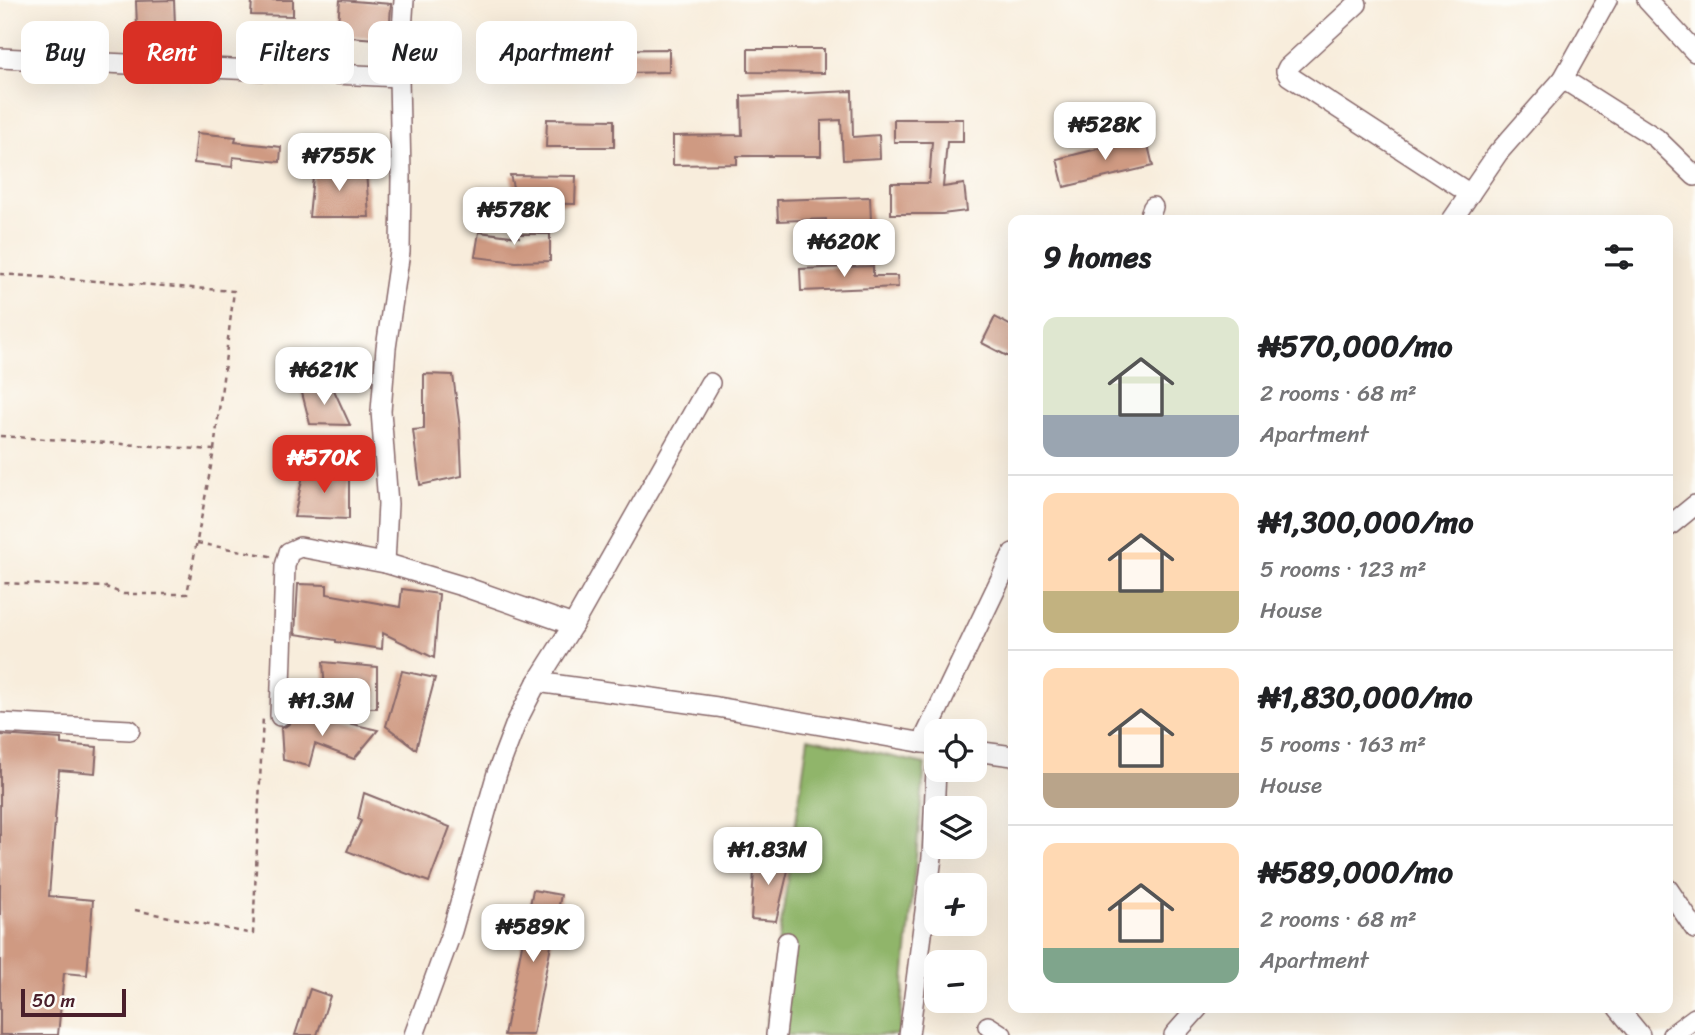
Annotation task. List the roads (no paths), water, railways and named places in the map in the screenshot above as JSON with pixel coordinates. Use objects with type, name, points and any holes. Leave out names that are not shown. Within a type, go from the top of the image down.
[{"type":"street","points":[[403,21],[404,0]]},
{"type":"street","points":[[1455,215],[1498,153],[1563,79],[1607,0]]},
{"type":"street","points":[[1647,0],[1695,52]]},
{"type":"street","points":[[1357,4],[1287,67],[1286,71],[1289,76],[1470,194]]},
{"type":"street","points":[[0,58],[368,76]]},
{"type":"street","points":[[1563,79],[1656,138],[1695,176]]},
{"type":"street","points":[[385,563],[388,504],[381,411],[386,348],[400,252],[399,84]]},
{"type":"street","points":[[414,1035],[452,931],[497,773],[516,723],[710,383]]},
{"type":"street","points":[[1673,521],[1695,505]]},
{"type":"street","points":[[280,716],[285,565],[289,552],[300,547],[385,563],[465,587],[573,625]]},
{"type":"street","points":[[940,719],[1008,564]]},
{"type":"street","points":[[537,682],[717,707],[924,743]]},
{"type":"street","points":[[0,723],[130,730]]},
{"type":"street","points":[[987,753],[1008,755]]},
{"type":"street","points":[[909,1035],[932,857],[935,782]]},
{"type":"street","points":[[1673,896],[1695,929]]},
{"type":"street","points":[[776,1035],[787,942]]},
{"type":"street","points":[[1174,1035],[1194,1013]]},
{"type":"street","points":[[1622,1013],[1640,1035]]},
{"type":"street","points":[[1672,1035],[1695,1018]]}]
